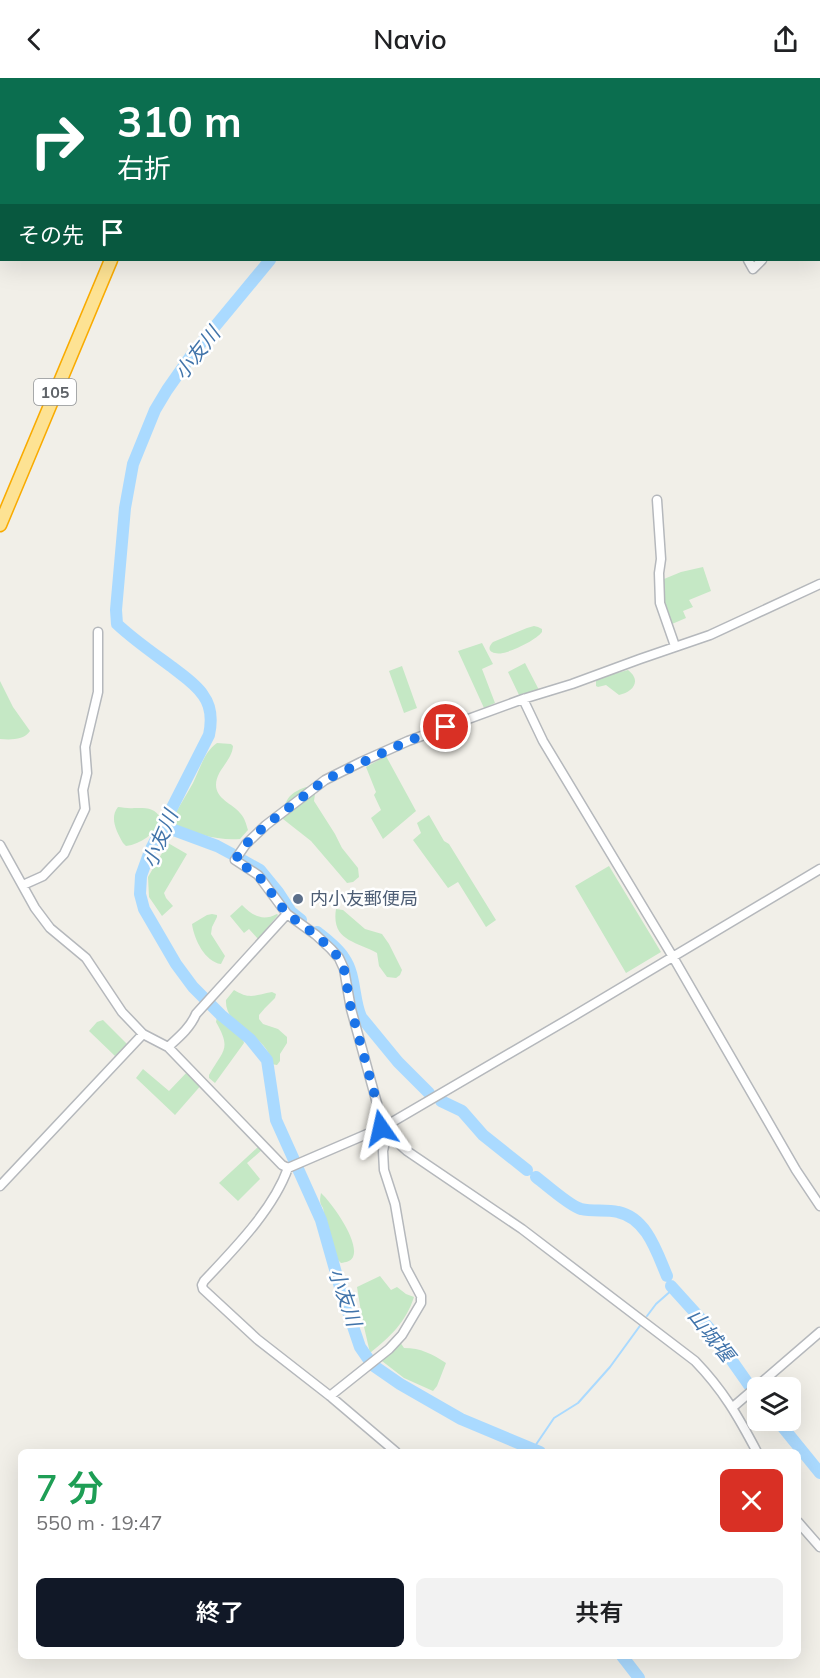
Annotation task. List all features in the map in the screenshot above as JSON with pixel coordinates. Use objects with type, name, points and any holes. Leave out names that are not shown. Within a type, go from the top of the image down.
[{"type":"highway","name":"105","points":[[0,525],[111,261]]},
{"type":"street","points":[[749,261],[753,269],[761,261]]},
{"type":"street","points":[[657,500],[661,559],[660,603],[675,646]]},
{"type":"street","points":[[755,1449],[733,1407],[713,1379],[695,1361],[522,1229],[407,1151],[381,1128],[378,1107],[351,1009],[344,969],[339,958],[287,914],[258,875],[235,860],[246,844],[260,831],[325,780],[408,741],[710,635],[820,584]]},
{"type":"street","points":[[23,885],[43,876],[64,854],[85,809],[83,790],[87,773],[85,747],[98,692],[98,633]]},
{"type":"street","points":[[523,699],[543,741],[673,957],[796,1170],[820,1206]]},
{"type":"street","points":[[0,845],[35,908],[50,928],[86,958],[122,1012],[143,1034],[168,1047],[282,1165],[288,1168],[381,1128],[820,869]]},
{"type":"street","points":[[168,1047],[187,1029],[196,1014],[287,914]]},
{"type":"street","points":[[0,1186],[143,1034]]},
{"type":"street","points":[[330,1396],[389,1349],[402,1335],[421,1303],[421,1296],[406,1268],[395,1204],[384,1170],[383,1151],[390,1135]]},
{"type":"street","points":[[288,1168],[283,1182],[248,1233],[204,1281],[203,1289],[257,1339],[392,1449]]},
{"type":"street","points":[[733,1407],[820,1332]]},
{"type":"street","points":[[801,1526],[820,1547]]},
{"type":"green space","points":[[703,567],[711,591],[689,600],[693,607],[683,611],[686,618],[672,624],[664,599],[664,579]]},
{"type":"green space","points":[[534,626],[542,629],[542,632],[524,645],[503,653],[491,652],[490,645],[493,642]]},
{"type":"green space","points":[[482,643],[493,664],[482,669],[495,703],[484,708],[458,651]]},
{"type":"green space","points":[[525,663],[539,690],[519,695],[508,672]]},
{"type":"green space","points":[[402,666],[417,708],[404,713],[389,671]]},
{"type":"green space","points":[[628,670],[635,682],[632,689],[628,691],[619,695],[606,685],[596,686],[599,678]]},
{"type":"green space","points":[[0,681],[13,707],[30,731],[21,738],[0,739]]},
{"type":"green space","points":[[217,743],[233,746],[216,785],[222,798],[244,819],[248,830],[240,839],[206,836],[172,825],[171,821],[206,756]]},
{"type":"green space","points":[[386,756],[416,811],[383,839],[371,818],[381,810],[366,767]]},
{"type":"green space","points":[[306,787],[315,794],[314,801],[342,848],[358,868],[359,877],[353,882],[347,883],[311,841],[283,819],[288,798]]},
{"type":"green space","points":[[118,807],[150,809],[156,812],[161,819],[147,837],[126,846],[115,825],[114,816]]},
{"type":"green space","points":[[429,815],[496,920],[486,927],[458,882],[448,888],[413,840],[421,833],[417,823]]},
{"type":"green space","points":[[168,843],[187,854],[164,893],[173,906],[162,916],[149,897],[148,877]]},
{"type":"green space","points":[[609,866],[661,952],[626,973],[575,886]]},
{"type":"green space","points":[[242,905],[258,916],[278,915],[258,939],[249,929],[244,933],[230,916]]},
{"type":"green space","points":[[336,909],[343,910],[365,929],[382,934],[402,970],[400,975],[396,978],[387,977],[379,966],[377,953],[341,934],[335,920]]},
{"type":"green space","points":[[212,914],[217,917],[211,934],[225,956],[221,964],[210,959],[201,949],[192,924]]},
{"type":"green space","points":[[234,990],[249,996],[272,992],[276,994],[259,1015],[259,1019],[263,1024],[278,1029],[287,1037],[287,1043],[280,1054],[280,1061],[277,1065],[271,1064],[264,1046],[240,1026],[227,1010],[226,1000]]},
{"type":"green space","points":[[217,1017],[237,1031],[244,1043],[215,1083],[209,1075],[222,1055],[225,1044],[216,1022]]},
{"type":"green space","points":[[103,1020],[127,1044],[115,1056],[89,1031],[97,1022]]},
{"type":"green space","points":[[143,1069],[169,1091],[188,1071],[203,1083],[175,1115],[136,1078]]},
{"type":"green space","points":[[259,1146],[263,1149],[247,1163],[260,1179],[238,1201],[219,1183]]},
{"type":"green space","points":[[321,1193],[332,1205],[349,1233],[354,1250],[353,1257],[348,1262],[341,1263],[334,1252],[320,1203]]},
{"type":"green space","points":[[380,1276],[391,1290],[397,1287],[414,1297],[407,1314],[396,1328],[370,1353],[357,1287]]},
{"type":"green space","points":[[400,1342],[404,1348],[426,1352],[446,1363],[433,1391],[404,1378],[382,1361]]},
{"type":"waterway","name":"小友川","points":[[269,261],[193,353],[167,390],[155,410],[133,464],[125,508],[116,610],[117,624],[197,687],[208,704],[211,719],[209,735],[150,851],[141,876],[140,894],[144,909],[176,964],[193,987],[221,1015],[250,1039],[267,1060],[276,1120],[321,1220],[360,1347],[369,1360],[400,1384],[461,1419],[533,1449]]},
{"type":"waterway","name":"山城堰","points":[[163,826],[232,854]]},
{"type":"waterway","name":"山城堰","points":[[242,860],[260,870],[291,912],[301,920]]},
{"type":"waterway","name":"山城堰","points":[[317,932],[339,951],[348,965],[361,1017],[398,1062],[429,1093]]},
{"type":"waterway","name":"山城堰","points":[[441,1101],[462,1111],[483,1135],[527,1170]]},
{"type":"waterway","name":"山城堰","points":[[536,1177],[577,1207],[586,1210],[618,1212],[636,1221],[650,1238],[667,1276]]},
{"type":"waterway","name":"山城堰","points":[[671,1286],[709,1328],[747,1382]]},
{"type":"waterway","points":[[647,1316],[656,1304],[673,1289]]},
{"type":"waterway","points":[[533,1449],[554,1418],[578,1403],[610,1367],[642,1323]]},
{"type":"waterway","name":"山城堰","points":[[786,1431],[801,1449]]},
{"type":"waterway","name":"山城堰","points":[[801,1450],[820,1473]]},
{"type":"waterway","name":"小友川","points":[[624,1659],[639,1678]]},
{"type":"place","name":"内小友郵便局","points":[[298,899]]},
{"type":"route","points":[[381,1128],[378,1107],[351,1009],[349,988],[339,958],[316,935],[287,914],[258,875],[235,860],[246,844],[266,825],[325,780],[408,741],[446,727]]}]
